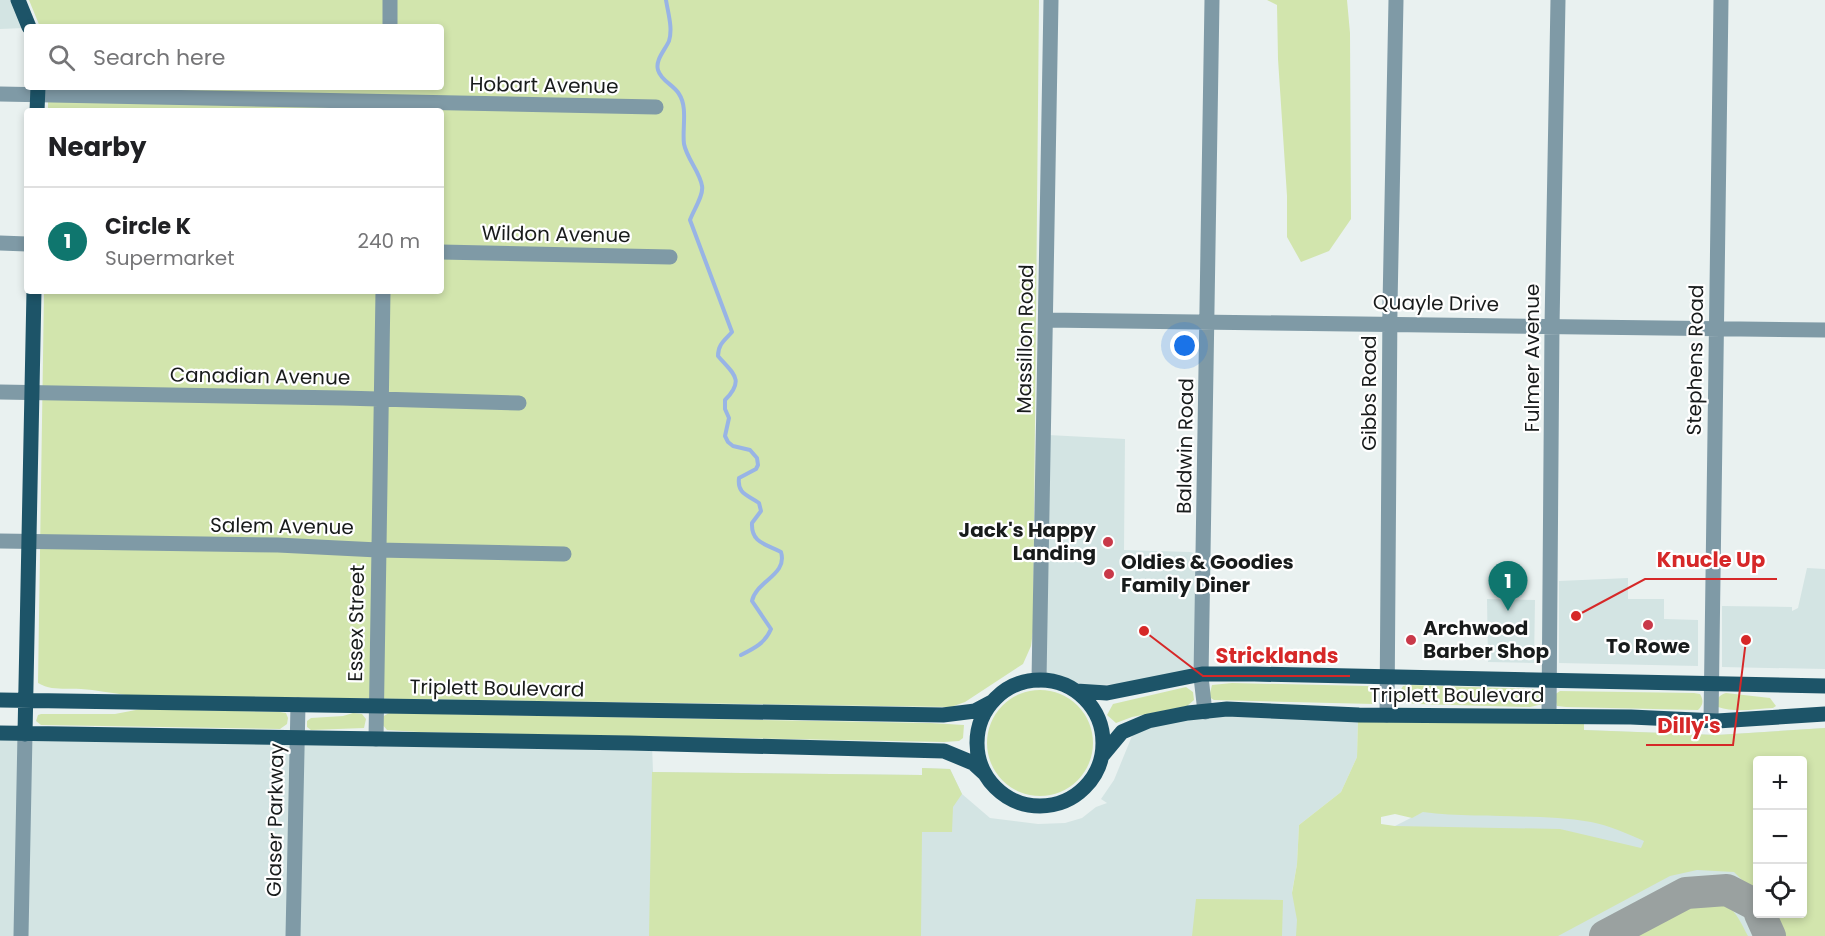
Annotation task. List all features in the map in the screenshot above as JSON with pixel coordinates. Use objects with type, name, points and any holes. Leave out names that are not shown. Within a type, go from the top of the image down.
[{"type":"main road","points":[[18,0],[28,24]]},
{"type":"main road","points":[[37,108],[38,91]]},
{"type":"main road","points":[[25,734],[33,294]]},
{"type":"main road","name":"Triplett Boulevard","points":[[1076,691],[1107,693],[1202,674],[1825,686]]},
{"type":"main road","points":[[0,733],[944,751],[964,758],[985,774],[997,789],[1013,800],[1030,805],[1048,805],[1066,800],[1082,790],[1094,776],[1102,756],[1103,735],[1097,714],[1076,691],[1059,682],[1039,680],[1013,686],[992,702],[982,719],[977,737],[978,756],[985,774]]},
{"type":"main road","name":"Triplett Boulevard","points":[[0,699],[943,716],[975,711],[992,702]]},
{"type":"main road","name":"Triplett Boulevard","points":[[1102,756],[1122,732],[1148,721],[1188,713],[1249,709],[1387,715],[1711,720],[1825,714]]},
{"type":"street","points":[[390,0],[390,24]]},
{"type":"street","name":"Massillon Road","points":[[1039,680],[1051,0]]},
{"type":"street","name":"Baldwin Road","points":[[1205,712],[1202,674],[1212,0]]},
{"type":"street","name":"Gibbs Road","points":[[1387,715],[1390,323],[1396,0]]},
{"type":"street","name":"Fulmer Avenue","points":[[1549,716],[1552,326],[1558,0]]},
{"type":"street","name":"Stephens Road","points":[[1711,720],[1721,0]]},
{"type":"street","points":[[387,107],[388,90]]},
{"type":"street","name":"Hobart Avenue","points":[[0,94],[38,91],[387,107],[656,107]]},
{"type":"street","points":[[0,243],[24,244]]},
{"type":"street","name":"Wildon Avenue","points":[[444,252],[670,257]]},
{"type":"street","name":"Essex Street","points":[[376,739],[383,294]]},
{"type":"street","name":"Quayle Drive","points":[[1046,320],[1825,330]]},
{"type":"street","name":"Canadian Avenue","points":[[0,392],[519,403]]},
{"type":"street","name":"Salem Avenue","points":[[0,541],[278,545],[378,550],[564,554]]},
{"type":"street","name":"Glaser Parkway","points":[[293,936],[298,705]]},
{"type":"street","points":[[21,936],[25,734]]},
{"type":"shaded area","points":[[0,0],[11,0],[24,28],[0,29]]},
{"type":"shaded area","points":[[1048,435],[1125,439],[1124,550],[1199,554],[1197,672],[1088,686],[1045,673]]},
{"type":"shaded area","points":[[1807,568],[1825,569],[1825,669],[1722,667],[1722,606],[1792,607],[1792,611],[1798,608]]},
{"type":"shaded area","points":[[1628,578],[1628,599],[1664,599],[1664,619],[1698,620],[1698,666],[1559,663],[1559,581]]},
{"type":"shaded area","points":[[1487,599],[1535,600],[1534,663],[1488,662]]},
{"type":"shaded area","points":[[1221,714],[1358,720],[1357,757],[1341,792],[1299,825],[1297,864],[1292,892],[1395,826],[1584,730],[1717,735],[1825,728],[1825,936],[0,936],[0,733],[652,744],[653,772],[922,775],[922,768],[950,769],[962,794],[990,818],[1038,824],[1065,823],[1082,818],[1096,807],[1107,803],[1101,799],[1114,780],[1132,736],[1148,726]]},
{"type":"green space","points":[[29,0],[1039,0],[1033,631],[1031,646],[1023,664],[965,702],[951,707],[126,695],[87,689],[54,688],[38,683],[44,294],[444,294],[444,108],[48,108],[48,90],[444,90],[444,24],[39,24]]},
{"type":"green space","points":[[1267,0],[1347,0],[1350,33],[1351,219],[1329,251],[1301,262],[1287,237],[1277,5]]},
{"type":"green space","points":[[1232,683],[1367,686],[1374,687],[1377,692],[1374,704],[1214,700],[1209,697],[1212,685]]},
{"type":"green space","points":[[1403,686],[1533,689],[1542,693],[1543,704],[1530,707],[1403,702],[1399,698],[1400,691]]},
{"type":"green space","points":[[1186,687],[1193,692],[1194,700],[1187,706],[1132,717],[1116,723],[1107,715],[1113,704]]},
{"type":"green space","points":[[1040,690],[1060,694],[1078,705],[1089,723],[1093,743],[1089,763],[1078,781],[1060,792],[1040,796],[1020,792],[1002,781],[991,763],[987,743],[991,723],[1002,705],[1020,694]]},
{"type":"green space","points":[[1560,691],[1694,693],[1700,694],[1702,703],[1698,710],[1566,707],[1557,706],[1554,695]]},
{"type":"green space","points":[[1726,693],[1770,698],[1776,706],[1745,710],[1718,707],[1718,698]]},
{"type":"green space","points":[[141,709],[280,712],[286,713],[288,718],[287,724],[280,729],[41,725],[36,721],[38,715],[41,714],[115,714]]},
{"type":"green space","points":[[389,713],[964,725],[963,738],[959,741],[944,742],[419,732],[387,730],[382,724],[382,717]]},
{"type":"green space","points":[[362,714],[366,719],[364,728],[311,730],[307,727],[307,721],[311,718]]},
{"type":"green space","points":[[1358,720],[1584,722],[1584,730],[1717,735],[1825,728],[1825,936],[1783,936],[1773,918],[1807,918],[1807,756],[1753,756],[1753,891],[1734,872],[1697,870],[1670,876],[1558,936],[1296,936],[1297,920],[1292,893],[1297,864],[1299,825],[1341,792],[1357,757]],"holes":[[[1423,812],[1570,819],[1591,822],[1611,827],[1644,841],[1641,848],[1560,829],[1381,824],[1381,817],[1395,814],[1412,818]]]},
{"type":"green space","points":[[922,768],[950,769],[962,794],[953,807],[952,832],[922,832],[921,936],[649,936],[652,772],[922,775]]},
{"type":"green space","points":[[1705,898],[1727,905],[1736,915],[1748,936],[1621,936],[1672,907]]},
{"type":"green space","points":[[1196,899],[1283,900],[1282,936],[1192,936]]},
{"type":"waterway","points":[[666,0],[670,36],[657,66],[662,77],[682,99],[684,144],[702,186],[700,198],[690,220],[732,332],[724,340],[718,352],[718,356],[732,372],[736,381],[735,387],[725,400],[725,409],[729,418],[725,436],[733,446],[750,450],[757,458],[756,469],[739,478],[740,488],[744,494],[759,503],[761,511],[752,523],[754,535],[760,542],[781,552],[782,560],[780,567],[759,588],[752,601],[771,629],[759,645],[741,655]]},
{"type":"taxiway","points":[[1605,936],[1686,893],[1727,890],[1753,903]]},
{"type":"taxiway","points":[[1762,918],[1770,936]]},
{"type":"place","name":"Jack's Happy Landing","points":[[1108,542]]},
{"type":"place","name":"Oldies & Goodies Family Diner","points":[[1109,574]]},
{"type":"place","name":"Circle K","points":[[1508,611]]},
{"type":"place","name":"Knucle Up","points":[[1576,616]]},
{"type":"place","name":"To Rowe","points":[[1648,625]]},
{"type":"place","name":"Stricklands","points":[[1144,631]]},
{"type":"place","name":"Archwood Barber Shop","points":[[1411,640]]},
{"type":"place","name":"Dilly's","points":[[1746,640]]}]
